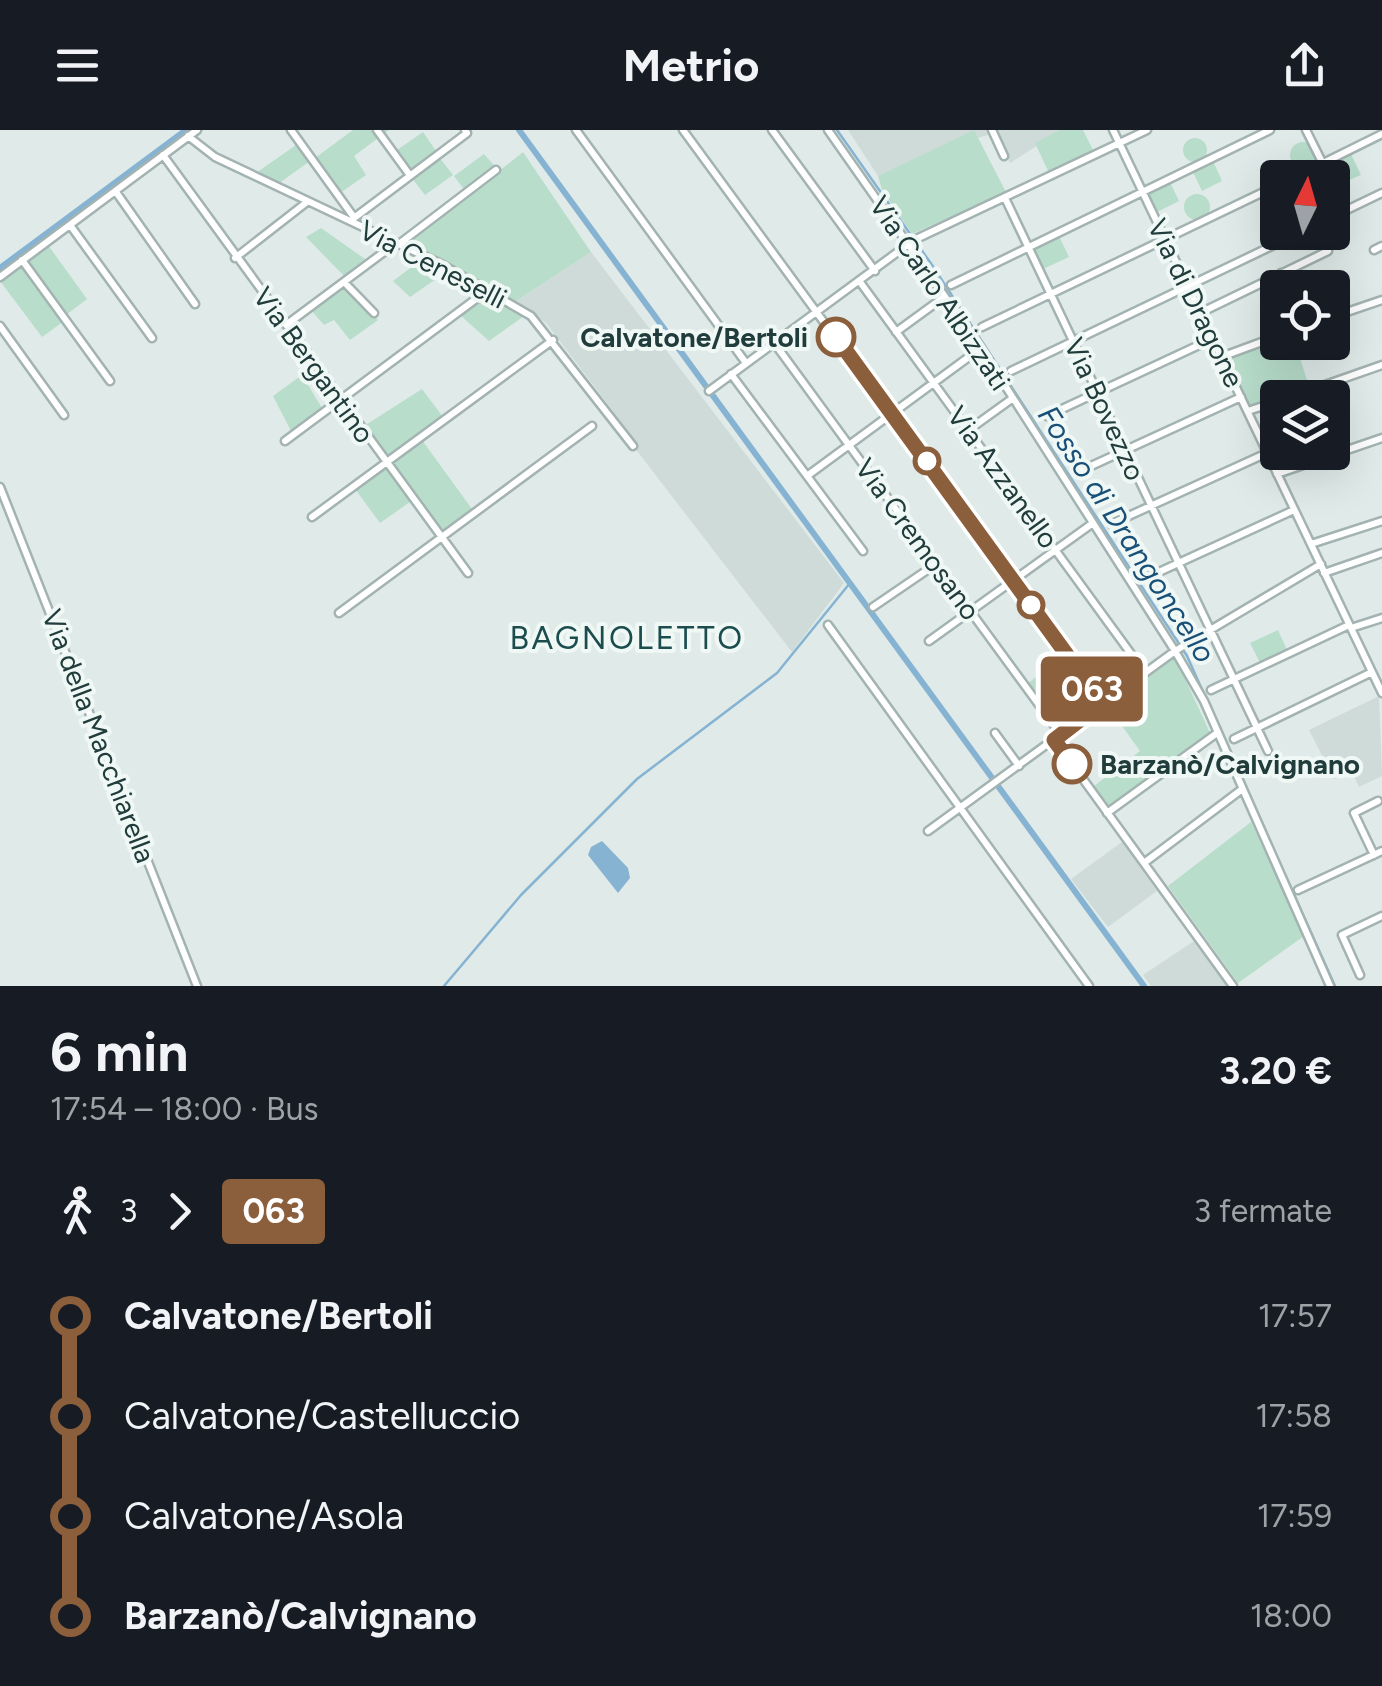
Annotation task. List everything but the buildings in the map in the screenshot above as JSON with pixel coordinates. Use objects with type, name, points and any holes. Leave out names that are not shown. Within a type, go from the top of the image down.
[{"type":"street","points":[[0,277],[196,130]]},
{"type":"street","points":[[290,130],[351,219],[467,133],[465,130]]},
{"type":"street","points":[[377,130],[410,174]]},
{"type":"street","points":[[576,130],[746,363]]},
{"type":"street","points":[[684,130],[1102,703]]},
{"type":"street","points":[[772,130],[875,271]]},
{"type":"street","name":"Via Carlo Albizzati","points":[[828,130],[981,348],[1175,651],[1217,732],[1330,986]]},
{"type":"street","points":[[992,130],[1004,156]]},
{"type":"street","name":"Via di Dragone","points":[[1114,130],[1260,438]]},
{"type":"street","points":[[709,391],[920,236],[1147,130]]},
{"type":"street","points":[[950,285],[1270,130]]},
{"type":"street","points":[[1306,130],[1321,160]]},
{"type":"street","points":[[1329,160],[1382,134]]},
{"type":"street","name":"Via Ceneselli","points":[[188,136],[211,155],[351,219],[536,319],[633,446]]},
{"type":"street","name":"Via Bergantino","points":[[163,155],[468,573]]},
{"type":"street","points":[[286,325],[496,170]]},
{"type":"street","points":[[116,192],[195,304]]},
{"type":"street","points":[[1350,209],[1382,193]]},
{"type":"street","points":[[982,328],[1260,194]]},
{"type":"street","name":"Via Bovezzo","points":[[1004,198],[1268,751]]},
{"type":"street","points":[[235,258],[307,202]]},
{"type":"street","points":[[70,225],[152,338]]},
{"type":"street","points":[[1011,371],[1263,250]]},
{"type":"street","points":[[1289,270],[1328,250]]},
{"type":"street","points":[[22,260],[110,381]]},
{"type":"street","points":[[344,282],[374,313]]},
{"type":"street","name":"Via Azzanello","points":[[860,282],[1145,673]]},
{"type":"street","points":[[1200,313],[1260,284]]},
{"type":"street","points":[[284,441],[488,290]]},
{"type":"street","points":[[896,332],[944,297]]},
{"type":"street","points":[[1350,310],[1382,300]]},
{"type":"street","points":[[0,326],[64,414]]},
{"type":"street","points":[[312,517],[553,339]]},
{"type":"street","points":[[1047,416],[1212,339]]},
{"type":"street","points":[[1221,356],[1260,342]]},
{"type":"street","name":"Via Cremosano","points":[[774,344],[970,610],[1107,813],[1233,986]]},
{"type":"street","points":[[807,476],[981,348]]},
{"type":"street","points":[[1339,380],[1382,365]]},
{"type":"street","points":[[732,374],[862,551]]},
{"type":"street","points":[[1078,472],[1241,397]]},
{"type":"street","points":[[970,430],[1013,398]]},
{"type":"street","points":[[1248,412],[1260,408]]},
{"type":"street","points":[[339,613],[592,426]]},
{"type":"street","points":[[1277,474],[1382,438]]},
{"type":"street","points":[[1111,524],[1260,456]]},
{"type":"street","name":"Via di Dragone","points":[[1275,470],[1381,690]]},
{"type":"street","name":"Via della Macchiarella","points":[[0,487],[197,986]]},
{"type":"street","points":[[1148,577],[1294,510]]},
{"type":"street","points":[[1311,544],[1382,521]]},
{"type":"street","points":[[929,641],[1093,523]]},
{"type":"street","points":[[928,831],[1187,643],[1323,568],[1382,553]]},
{"type":"street","points":[[872,607],[936,564]]},
{"type":"street","points":[[1212,690],[1350,627],[1382,618]]},
{"type":"street","points":[[828,625],[1089,986]]},
{"type":"street","points":[[1234,739],[1372,672]]},
{"type":"street","points":[[1107,813],[1217,732]]},
{"type":"street","points":[[995,734],[1018,766]]},
{"type":"street","points":[[1144,862],[1241,790]]},
{"type":"street","points":[[1298,890],[1378,853],[1354,814],[1378,801]]},
{"type":"street","points":[[1360,975],[1342,934],[1382,916]]},
{"type":"shaded area","points":[[848,130],[989,130],[991,134],[978,138],[973,131],[878,176]]},
{"type":"shaded area","points":[[995,130],[1060,130],[1060,131],[1010,163]]},
{"type":"shaded area","points":[[591,252],[844,583],[792,652],[637,451],[638,444],[546,323],[516,301]]},
{"type":"shaded area","points":[[1379,696],[1382,776],[1359,787],[1351,770],[1334,779],[1309,730]]},
{"type":"shaded area","points":[[1122,842],[1157,891],[1108,927],[1071,879]]},
{"type":"shaded area","points":[[1194,941],[1227,986],[1151,986],[1143,975]]},
{"type":"green space","points":[[353,130],[389,130],[354,156],[366,175],[340,193],[315,158]]},
{"type":"green space","points":[[974,130],[1006,192],[912,234],[882,190],[878,176]]},
{"type":"green space","points":[[1060,130],[1083,130],[1094,152],[1049,173],[1035,143]]},
{"type":"green space","points":[[423,132],[436,151],[411,170],[397,150]]},
{"type":"green space","points":[[1195,138],[1204,141],[1204,159],[1195,162],[1186,159],[1183,150],[1186,141]]},
{"type":"green space","points":[[1298,143],[1308,143],[1315,150],[1315,160],[1291,160],[1291,150]]},
{"type":"green space","points":[[296,145],[310,161],[278,184],[256,173]]},
{"type":"green space","points":[[523,152],[591,252],[516,301],[405,244],[469,196],[454,176],[484,154],[499,171]]},
{"type":"green space","points":[[1351,154],[1361,175],[1350,180],[1350,160],[1338,160]]},
{"type":"green space","points":[[439,157],[453,175],[425,195],[411,177]]},
{"type":"green space","points":[[1213,161],[1222,181],[1202,191],[1192,170]]},
{"type":"green space","points":[[1170,182],[1179,201],[1157,212],[1147,193]]},
{"type":"green space","points":[[1197,194],[1206,198],[1210,207],[1206,216],[1197,220],[1188,216],[1184,207],[1188,198]]},
{"type":"green space","points":[[321,228],[365,259],[344,276],[306,237]]},
{"type":"green space","points":[[1059,236],[1069,257],[1043,269],[1033,249]]},
{"type":"green space","points":[[48,245],[87,299],[66,315],[28,261]]},
{"type":"green space","points":[[421,260],[446,272],[410,297],[393,281]]},
{"type":"green space","points":[[22,265],[64,321],[42,337],[0,281]]},
{"type":"green space","points":[[343,288],[378,320],[350,340],[334,320],[324,325],[311,310]]},
{"type":"green space","points":[[488,295],[524,316],[489,341],[460,315]]},
{"type":"green space","points":[[1260,346],[1260,360],[1301,360],[1307,380],[1260,380],[1260,403],[1250,406],[1227,358]]},
{"type":"green space","points":[[302,375],[322,408],[291,431],[273,396]]},
{"type":"green space","points":[[422,389],[443,417],[387,458],[364,426]]},
{"type":"green space","points":[[422,440],[472,509],[441,533],[390,462]]},
{"type":"green space","points":[[385,467],[410,502],[380,523],[355,489]]},
{"type":"green space","points":[[1278,630],[1287,650],[1260,663],[1250,643]]},
{"type":"green space","points":[[1174,655],[1211,735],[1156,770],[1110,808],[1094,786],[1140,751],[1107,705]]},
{"type":"green space","points":[[1046,670],[1064,694],[1046,707],[1028,683]]},
{"type":"green space","points":[[1251,822],[1304,936],[1238,983],[1168,886]]},
{"type":"water","points":[[602,841],[628,868],[630,878],[618,893],[588,855],[591,847]]},
{"type":"waterway","points":[[0,268],[186,130]]},
{"type":"waterway","points":[[519,130],[1144,986]]},
{"type":"waterway","name":"Fosso di Drangoncello","points":[[837,130],[932,265],[1187,656],[1335,986]]},
{"type":"waterway","points":[[444,986],[521,895],[637,779],[777,673],[850,583]]},
{"type":"bus line","name":"063","points":[[836,337],[1102,703],[1054,740],[1072,764]]},
{"type":"place","name":"Calvatone/Bertoli","points":[[836,337]]},
{"type":"place","name":"Barzanò/Calvignano","points":[[1072,764]]},
{"type":"district","name":"BAGNOLETTO","points":[[627,638]]}]
